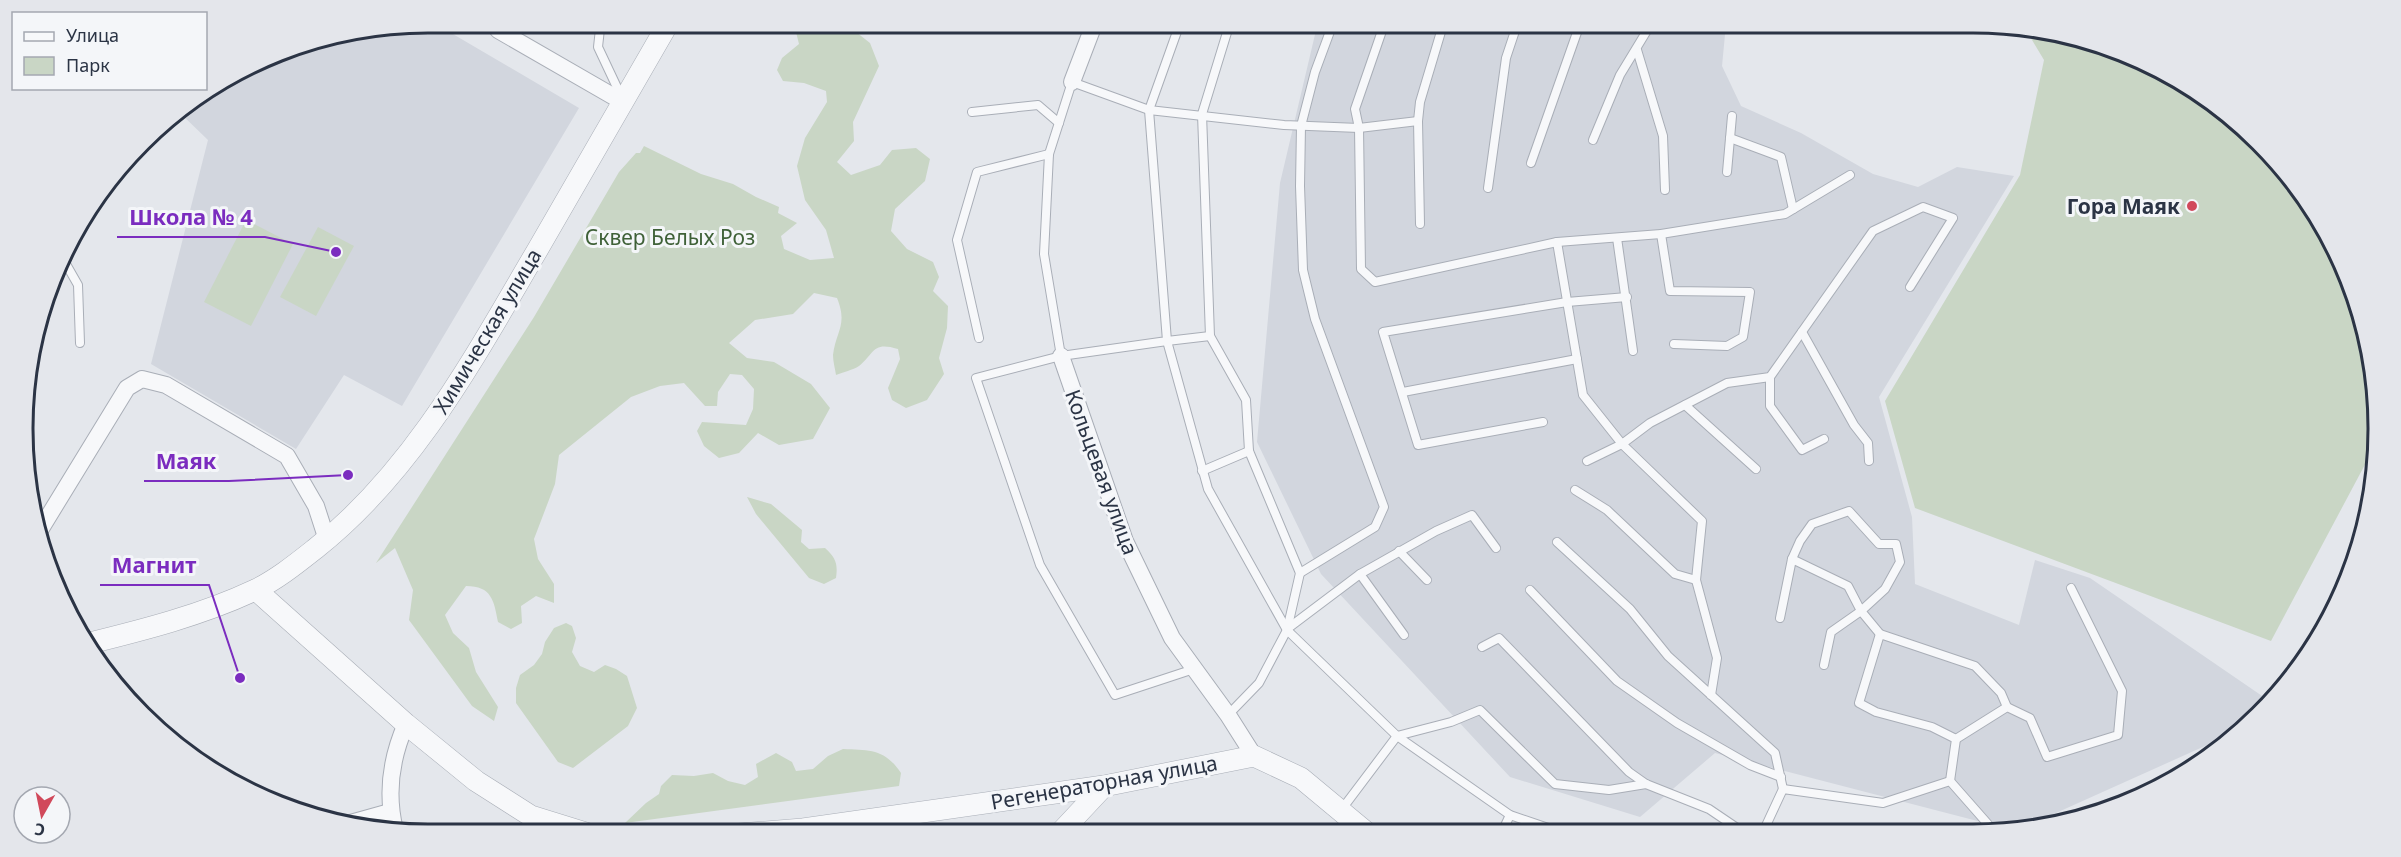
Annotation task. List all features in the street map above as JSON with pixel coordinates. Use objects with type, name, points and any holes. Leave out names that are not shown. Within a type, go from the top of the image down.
[{"type":"street","points":[[503,33],[623,102]]},
{"type":"street","name":"Химическая улица","points":[[96,641],[202,611],[256,590],[292,567],[327,540],[380,489],[426,430],[480,347],[664,33]]},
{"type":"street","name":"Кольцевая улица","points":[[1072,81],[1091,33]]},
{"type":"street","name":"Кольцевая улица","points":[[1061,356],[1125,542],[1172,638],[1228,715],[1254,756]]},
{"type":"street","points":[[44,523],[127,388],[142,379],[166,385],[287,456],[316,506],[327,540]]},
{"type":"street","points":[[256,590],[406,724],[476,781],[531,816],[556,824]]},
{"type":"street","points":[[393,822],[390,812],[391,771],[397,745],[406,724]]},
{"type":"street","points":[[1254,756],[1301,778],[1357,824]]},
{"type":"street","name":"Регенераторная улица","points":[[848,824],[1104,786],[1254,756]]},
{"type":"street","points":[[1068,824],[1104,786]]},
{"type":"street","points":[[366,819],[390,812]]},
{"type":"lane","points":[[600,33],[598,46],[623,102]]},
{"type":"lane","points":[[1176,33],[1149,110],[1167,341],[1208,489],[1287,630],[1397,736],[1510,815],[1536,824]]},
{"type":"lane","points":[[1227,33],[1202,114],[1210,336],[1246,400],[1249,451],[1300,573],[1287,630],[1259,683],[1228,715]]},
{"type":"lane","points":[[1300,573],[1375,527],[1384,507],[1315,319],[1303,270],[1300,186],[1301,126],[1315,72],[1329,33]]},
{"type":"lane","points":[[1381,33],[1355,109],[1359,128],[1361,269],[1375,282],[1557,242],[1660,234],[1785,214],[1850,175]]},
{"type":"lane","points":[[1420,224],[1418,121],[1420,102],[1441,33]]},
{"type":"lane","points":[[1488,188],[1506,58],[1514,33]]},
{"type":"lane","points":[[1531,163],[1577,33]]},
{"type":"lane","points":[[1593,140],[1620,75],[1646,33]]},
{"type":"lane","points":[[1637,50],[1663,136],[1665,190]]},
{"type":"lane","points":[[1072,81],[1149,110],[1301,126],[1359,128],[1418,121]]},
{"type":"lane","name":"Кольцевая улица","points":[[1061,356],[1044,254],[1049,154],[1072,81]]},
{"type":"lane","points":[[972,112],[1038,105],[1059,123]]},
{"type":"lane","points":[[1726,172],[1732,116]]},
{"type":"lane","points":[[1730,138],[1781,157],[1793,209]]},
{"type":"lane","points":[[979,338],[957,240],[977,171],[1049,154]]},
{"type":"lane","points":[[1824,439],[1803,450],[1770,406],[1770,377],[1873,231],[1923,207],[1953,218],[1910,288]]},
{"type":"lane","points":[[1660,234],[1670,291],[1750,292],[1743,337],[1727,346],[1674,344]]},
{"type":"lane","points":[[1617,238],[1633,351]]},
{"type":"lane","points":[[1557,242],[1583,396],[1622,444],[1702,520],[1696,580],[1717,658],[1711,695]]},
{"type":"lane","points":[[68,267],[78,285],[80,343]]},
{"type":"lane","points":[[1543,422],[1418,446],[1383,332],[1567,302],[1627,297]]},
{"type":"lane","points":[[1802,332],[1854,425],[1868,443],[1869,461]]},
{"type":"lane","points":[[1194,669],[1115,695],[1040,565],[976,378],[1061,356],[1210,336]]},
{"type":"lane","points":[[1402,392],[1577,359]]},
{"type":"lane","points":[[1587,461],[1622,444],[1650,423],[1727,383],[1770,377]]},
{"type":"lane","points":[[1685,405],[1756,469]]},
{"type":"lane","points":[[1202,471],[1249,451]]},
{"type":"lane","points":[[1575,490],[1607,510],[1675,574],[1696,580]]},
{"type":"lane","points":[[1780,618],[1792,559],[1800,541],[1812,524],[1849,511],[1879,544],[1896,544],[1900,562],[1885,588],[1861,611],[1831,632],[1824,665]]},
{"type":"lane","points":[[1287,630],[1360,574],[1436,531],[1472,515],[1496,548]]},
{"type":"lane","points":[[1557,542],[1630,609],[1668,656],[1775,753],[1783,789],[1767,824]]},
{"type":"lane","points":[[1399,551],[1426,580]]},
{"type":"lane","points":[[1792,559],[1848,586],[1861,611],[1880,634],[1975,666],[2001,693],[2007,707],[2030,718],[2047,757],[2118,735],[2122,691],[2070,588]]},
{"type":"lane","points":[[1360,574],[1404,635]]},
{"type":"lane","points":[[1530,590],[1617,681],[1677,723],[1750,765],[1781,777]]},
{"type":"lane","points":[[1880,634],[1859,703],[1876,712],[1932,727],[1956,740]]},
{"type":"lane","points":[[1482,647],[1499,638],[1629,772],[1646,784],[1709,809],[1731,824]]},
{"type":"lane","points":[[1987,823],[1950,781],[1956,740],[2007,707]]},
{"type":"lane","points":[[1342,810],[1397,736],[1451,722],[1480,710],[1555,784],[1609,790],[1646,784]]},
{"type":"lane","points":[[1783,789],[1883,802],[1950,781]]},
{"type":"lane","points":[[1506,824],[1510,815]]},
{"type":"shaded area","points":[[451,33],[579,108],[402,406],[344,375],[296,449],[151,364],[208,140],[185,118],[231,86],[301,54],[326,46],[377,36]]},
{"type":"shaded area","points":[[1315,33],[1725,33],[1722,66],[1741,106],[1801,133],[1873,174],[1918,187],[1957,167],[2014,176],[1879,397],[1912,517],[1915,584],[2019,625],[2035,560],[2090,578],[2263,697],[2212,743],[2049,816],[2024,821],[1987,823],[1715,753],[1640,817],[1510,777],[1321,574],[1257,442],[1280,183]]},
{"type":"green space","name":"Сквер Белых Роз","points":[[796,33],[857,33],[870,43],[879,66],[853,122],[854,141],[837,162],[851,175],[880,165],[892,150],[916,148],[930,159],[925,181],[895,209],[891,231],[907,249],[933,262],[939,277],[933,291],[948,306],[947,328],[939,358],[944,374],[927,400],[906,408],[892,400],[888,388],[900,359],[898,349],[878,347],[859,366],[836,375],[833,355],[841,322],[840,307],[837,298],[814,293],[793,314],[755,320],[729,343],[747,358],[774,362],[811,384],[830,408],[813,439],[779,445],[758,433],[739,453],[719,458],[704,446],[697,431],[702,422],[746,425],[753,409],[754,389],[742,375],[730,374],[718,392],[717,406],[705,406],[684,383],[660,386],[631,397],[559,455],[555,484],[534,539],[538,559],[554,584],[554,603],[536,596],[521,606],[522,623],[511,629],[498,622],[493,601],[486,592],[466,586],[445,615],[453,633],[469,648],[476,672],[498,707],[494,721],[472,706],[409,620],[413,590],[395,548],[376,563],[534,317],[619,172],[636,153],[640,153],[644,146],[701,174],[733,184],[779,207],[778,213],[797,223],[781,236],[784,249],[810,260],[834,258],[826,230],[805,200],[797,166],[805,138],[827,102],[826,91],[804,83],[783,81],[777,70],[782,58],[799,44]]},
{"type":"green space","points":[[2030,37],[2075,46],[2124,63],[2170,86],[2213,115],[2252,149],[2286,188],[2315,231],[2338,277],[2355,326],[2365,377],[2368,428],[2366,462],[2271,641],[1915,508],[1885,401],[2020,175],[2044,60]]},
{"type":"green space","points":[[246,220],[293,244],[251,326],[204,302]]},
{"type":"green space","points":[[318,227],[354,246],[316,316],[280,297]]},
{"type":"green space","points":[[747,497],[771,504],[802,530],[801,542],[809,549],[825,548],[835,562],[836,578],[824,584],[809,578],[756,514]]},
{"type":"green space","points":[[566,623],[572,626],[576,638],[572,652],[580,666],[594,672],[605,665],[627,676],[637,708],[628,726],[573,768],[558,762],[516,703],[516,688],[520,675],[534,665],[542,654],[545,642],[554,628]]},
{"type":"green space","points":[[843,749],[876,752],[883,755],[901,773],[899,786],[625,823],[659,794],[661,786],[672,775],[694,776],[713,773],[728,781],[745,785],[758,777],[756,764],[776,753],[792,762],[796,771],[813,769],[828,756]]},
{"type":"place","name":"Гора Маяк","points":[[2192,206]]},
{"type":"place","name":"Школа № 4","points":[[336,252]]},
{"type":"place","name":"Маяк","points":[[348,475]]},
{"type":"place","name":"Магнит","points":[[240,678]]}]
